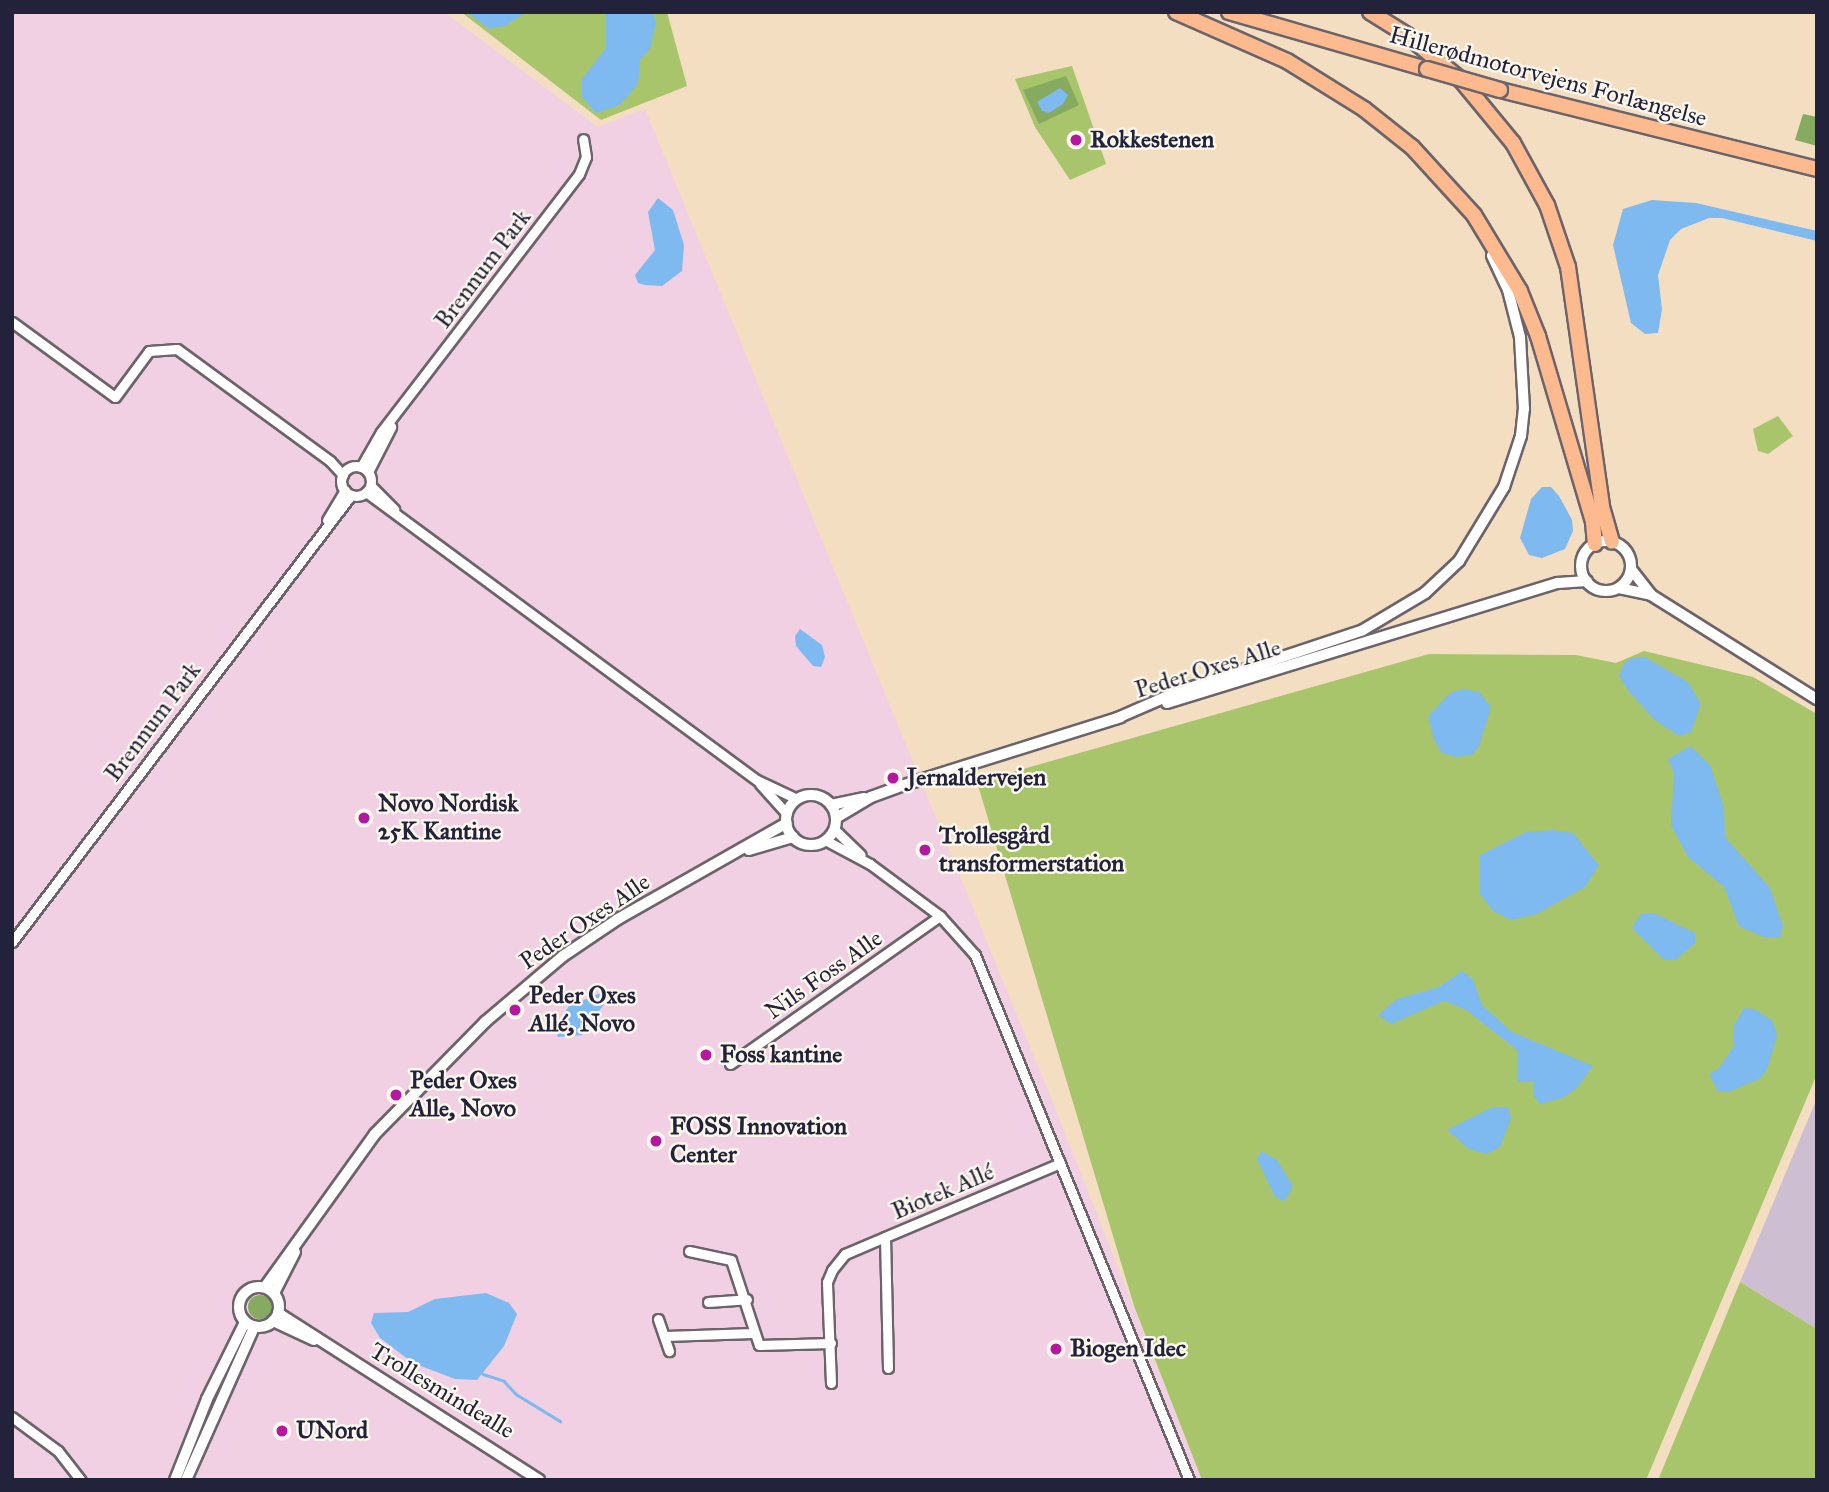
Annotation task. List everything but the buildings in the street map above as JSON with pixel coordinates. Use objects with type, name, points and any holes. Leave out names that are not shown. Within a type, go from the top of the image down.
[{"type":"highway","points":[[1176,12],[1241,38],[1326,83],[1430,165],[1500,253],[1538,336],[1593,523],[1595,544]]},
{"type":"highway","name":"Hillerødmotorvejens Forlængelse","points":[[1229,12],[1500,90],[1817,169]]},
{"type":"highway","points":[[1370,12],[1406,35],[1461,80],[1513,143],[1547,205],[1568,267],[1602,507],[1612,542]]},
{"type":"street","points":[[1115,719],[1177,692],[1363,630],[1406,607],[1443,577],[1474,541],[1494,509],[1514,460],[1524,409],[1524,357],[1508,290],[1494,259],[1433,176],[1326,83]]},
{"type":"street","name":"Brennum Park","points":[[365,469],[397,416],[579,174],[586,157],[583,139]]},
{"type":"street","points":[[12,322],[115,397],[149,351],[177,349],[346,472],[365,469],[368,489],[757,779],[797,799],[815,796],[831,805],[835,824],[870,864]]},
{"type":"street","points":[[346,472],[348,493],[368,489]]},
{"type":"street","name":"Brennum Park","points":[[12,942],[348,493]]},
{"type":"street","points":[[1651,595],[1631,569],[1626,552],[1612,542],[1595,544],[1585,554],[1581,568],[1587,582],[1601,591],[1619,588],[1651,595],[1817,699]]},
{"type":"street","name":"Peder Oxes Alle","points":[[1558,583],[1581,568]]},
{"type":"street","points":[[1619,588],[1631,569]]},
{"type":"street","name":"Peder Oxes Alle","points":[[831,805],[871,797],[1558,583],[1587,582]]},
{"type":"street","points":[[757,779],[787,818],[793,837],[809,844],[825,840],[870,864],[940,916],[975,956],[1189,1480]]},
{"type":"street","name":"Peder Oxes Alle","points":[[835,824],[871,797]]},
{"type":"street","points":[[787,818],[797,799]]},
{"type":"street","name":"Peder Oxes Alle","points":[[270,1290],[303,1233],[375,1134],[485,1022],[563,956],[618,919],[740,853],[787,818]]},
{"type":"street","points":[[825,840],[835,824]]},
{"type":"street","name":"Peder Oxes Alle","points":[[740,853],[793,837]]},
{"type":"street","name":"Nils Foss Alle","points":[[730,1064],[940,916]]},
{"type":"street","name":"Biotek Allé","points":[[888,1368],[885,1237],[1060,1163]]},
{"type":"street","points":[[831,1383],[827,1282],[831,1270],[845,1254],[885,1237]]},
{"type":"street","points":[[689,1251],[731,1259],[747,1299],[753,1333],[761,1346],[831,1343]]},
{"type":"street","points":[[175,1480],[207,1399],[249,1324],[276,1317],[270,1290],[253,1287],[243,1294],[238,1305],[249,1324]]},
{"type":"street","points":[[708,1302],[747,1299]]},
{"type":"street","name":"Trollesmindealle","points":[[276,1317],[482,1439],[539,1480]]},
{"type":"street","points":[[658,1319],[669,1351]]},
{"type":"street","points":[[186,1480],[249,1324]]},
{"type":"street","points":[[666,1336],[753,1333]]},
{"type":"street","points":[[12,1416],[58,1451],[80,1480]]},
{"type":"shaded area","points":[[12,12],[444,12],[598,127],[645,109],[1049,1093],[1202,1480],[12,1480]]},
{"type":"shaded area","points":[[1817,1098],[1817,1329],[1740,1282]]},
{"type":"green space","points":[[461,12],[667,12],[687,86],[601,120]]},
{"type":"green space","points":[[1072,66],[1106,164],[1070,180],[1035,127],[1015,79]]},
{"type":"green space","points":[[1066,76],[1079,105],[1039,124],[1023,90]]},
{"type":"green space","points":[[1803,114],[1817,117],[1817,146],[1795,140]]},
{"type":"green space","points":[[1778,416],[1793,436],[1768,454],[1758,451],[1753,429]]},
{"type":"green space","points":[[1644,651],[1753,677],[1817,714],[1817,1074],[1646,1480],[1202,1480],[1134,1306],[977,782],[1429,654],[1576,655],[1616,663]]},
{"type":"green space","points":[[1740,1282],[1817,1329],[1817,1480],[1658,1480]]},
{"type":"green space","points":[[260,1295],[271,1302],[272,1307],[265,1318],[260,1319],[249,1312],[248,1307],[255,1296]]},
{"type":"water","points":[[467,12],[527,12],[505,26],[489,29]]},
{"type":"water","points":[[606,12],[653,12],[656,23],[650,49],[640,60],[638,84],[620,105],[596,113],[582,97],[582,79],[606,48]]},
{"type":"water","points":[[1060,88],[1068,95],[1063,104],[1049,113],[1042,111],[1037,102]]},
{"type":"water","points":[[658,198],[673,210],[684,245],[682,271],[662,286],[638,283],[635,275],[655,250],[648,212]]},
{"type":"water","points":[[1652,200],[1696,203],[1817,231],[1817,241],[1722,218],[1709,218],[1681,229],[1670,240],[1658,275],[1662,309],[1658,333],[1645,334],[1631,323],[1613,245],[1623,209]]},
{"type":"water","points":[[1542,487],[1551,487],[1559,496],[1572,520],[1573,531],[1565,549],[1542,558],[1529,555],[1520,538],[1531,499]]},
{"type":"water","points":[[800,629],[822,645],[825,657],[821,667],[813,666],[796,646],[795,636]]},
{"type":"water","points":[[1635,657],[1645,657],[1688,682],[1701,704],[1691,732],[1679,736],[1656,721],[1630,693],[1619,676],[1624,663]]},
{"type":"water","points":[[1463,689],[1479,692],[1491,707],[1479,746],[1472,755],[1456,757],[1442,753],[1434,740],[1428,716],[1450,693]]},
{"type":"water","points":[[1690,746],[1710,765],[1724,808],[1725,837],[1770,888],[1783,926],[1780,938],[1763,937],[1739,926],[1724,887],[1688,857],[1671,825],[1674,773],[1668,759]]},
{"type":"water","points":[[1553,830],[1573,833],[1599,865],[1585,887],[1537,914],[1511,920],[1493,911],[1480,894],[1480,855],[1526,832]]},
{"type":"water","points":[[1654,913],[1695,933],[1695,943],[1676,960],[1664,960],[1632,928],[1641,914]]},
{"type":"water","points":[[1462,971],[1473,979],[1482,1005],[1512,1032],[1593,1066],[1577,1088],[1563,1098],[1540,1104],[1533,1095],[1533,1082],[1518,1082],[1517,1050],[1466,1010],[1444,1001],[1391,1024],[1378,1015],[1397,999],[1439,987]]},
{"type":"water","points":[[603,992],[608,993],[607,1000],[582,1035],[558,1037],[555,1028],[569,1006]]},
{"type":"water","points":[[1744,1008],[1754,1009],[1773,1021],[1777,1035],[1768,1067],[1761,1078],[1729,1092],[1718,1092],[1709,1074],[1719,1068],[1734,1046],[1733,1027]]},
{"type":"water","points":[[1493,1107],[1508,1107],[1511,1118],[1500,1147],[1487,1154],[1469,1149],[1447,1130]]},
{"type":"water","points":[[1261,1151],[1277,1160],[1293,1186],[1285,1201],[1275,1197],[1257,1159]]},
{"type":"water","points":[[486,1293],[509,1303],[517,1314],[504,1346],[477,1380],[455,1379],[413,1363],[380,1338],[371,1323],[374,1313],[408,1312],[435,1299]]},
{"type":"waterway","points":[[483,1374],[504,1381],[516,1394],[560,1421]]},
{"type":"place","name":"Rokkestenen","points":[[1076,140]]},
{"type":"place","name":"Jernaldervejen","points":[[893,778]]},
{"type":"place","name":"Novo Nordisk 25K Kantine","points":[[364,818]]},
{"type":"place","name":"Trollesgård transformerstation","points":[[925,850]]},
{"type":"place","name":"Peder Oxes Allé, Novo","points":[[515,1010]]},
{"type":"place","name":"Foss kantine","points":[[706,1055]]},
{"type":"place","name":"Peder Oxes Alle, Novo","points":[[396,1095]]},
{"type":"place","name":"FOSS Innovation Center","points":[[656,1141]]},
{"type":"place","name":"Biogen Idec","points":[[1056,1349]]},
{"type":"place","name":"UNord","points":[[282,1431]]}]
